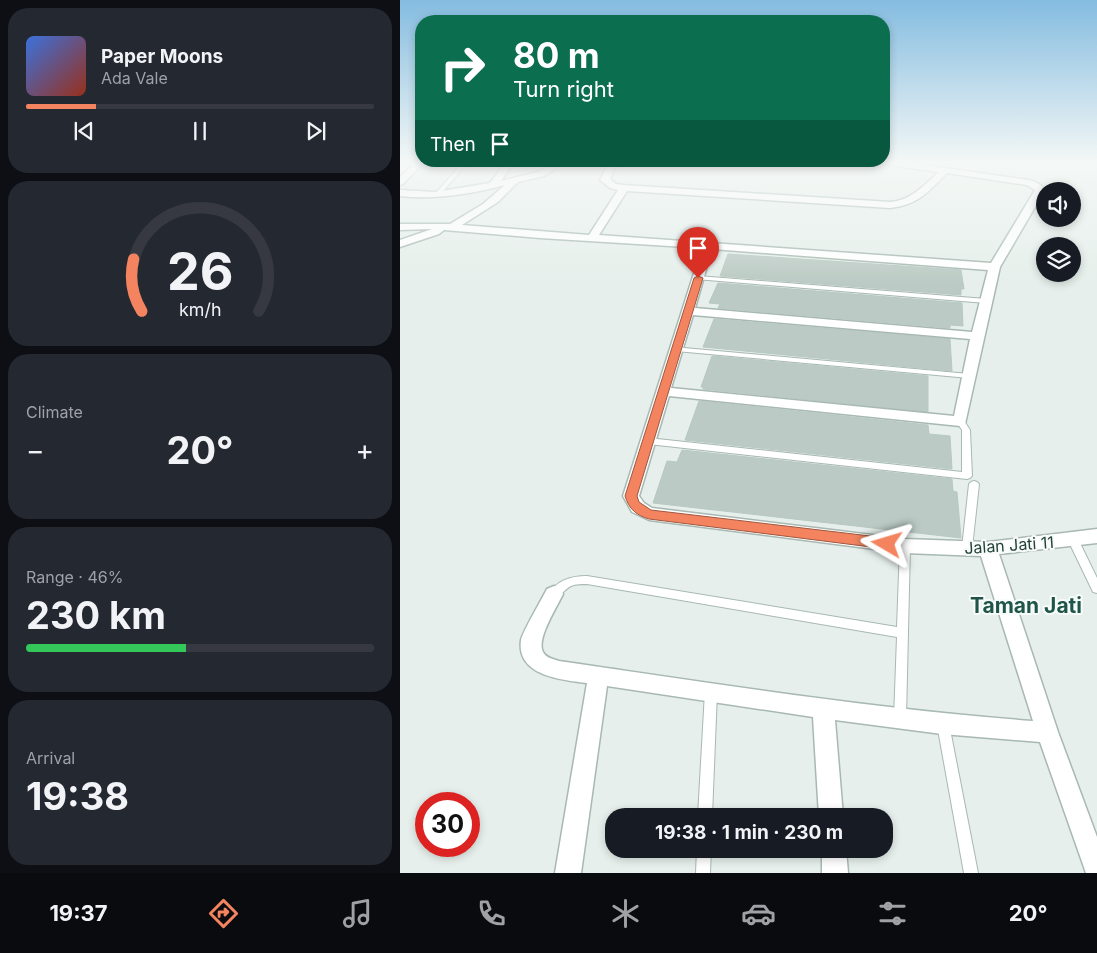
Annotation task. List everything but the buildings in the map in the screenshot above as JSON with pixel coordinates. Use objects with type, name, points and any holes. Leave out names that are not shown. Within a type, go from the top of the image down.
[{"type":"street","points":[[400,244],[435,232],[491,203]]},
{"type":"street","points":[[593,237],[615,203]]},
{"type":"street","points":[[855,203],[890,205],[904,203]]},
{"type":"street","points":[[663,391],[960,421],[977,336],[994,267],[1032,203]]},
{"type":"street","points":[[400,227],[447,226],[517,233],[708,245],[994,267]]},
{"type":"street","points":[[648,441],[708,245]]},
{"type":"street","points":[[688,311],[977,336]]},
{"type":"street","name":"Jalan Jati 11","points":[[648,441],[631,496],[634,504],[640,510],[649,514],[905,546],[978,548],[1073,540],[1097,536]]},
{"type":"street","points":[[978,548],[1097,870]]},
{"type":"street","points":[[554,594],[531,640],[533,655],[542,665],[598,677],[942,724],[1047,732]]},
{"type":"street","points":[[568,873],[598,677]]},
{"type":"street","points":[[823,708],[830,808]]},
{"type":"street","points":[[835,858],[836,873]]},
{"type":"lane","points":[[698,278],[986,301]]},
{"type":"lane","points":[[676,349],[969,376]]},
{"type":"lane","points":[[648,441],[967,476],[966,430],[960,421]]},
{"type":"lane","points":[[974,484],[978,548]]},
{"type":"lane","points":[[1073,540],[1097,590]]},
{"type":"lane","points":[[900,718],[905,546]]},
{"type":"lane","points":[[554,594],[563,583],[587,580],[903,633]]},
{"type":"lane","points":[[705,808],[711,692]]},
{"type":"lane","points":[[942,724],[971,873]]},
{"type":"lane","points":[[703,873],[704,858]]},
{"type":"district","name":"Taman Jati","points":[[1026,606]]},
{"type":"route","points":[[698,278],[631,496],[634,504],[640,510],[649,514],[887,544]]}]
